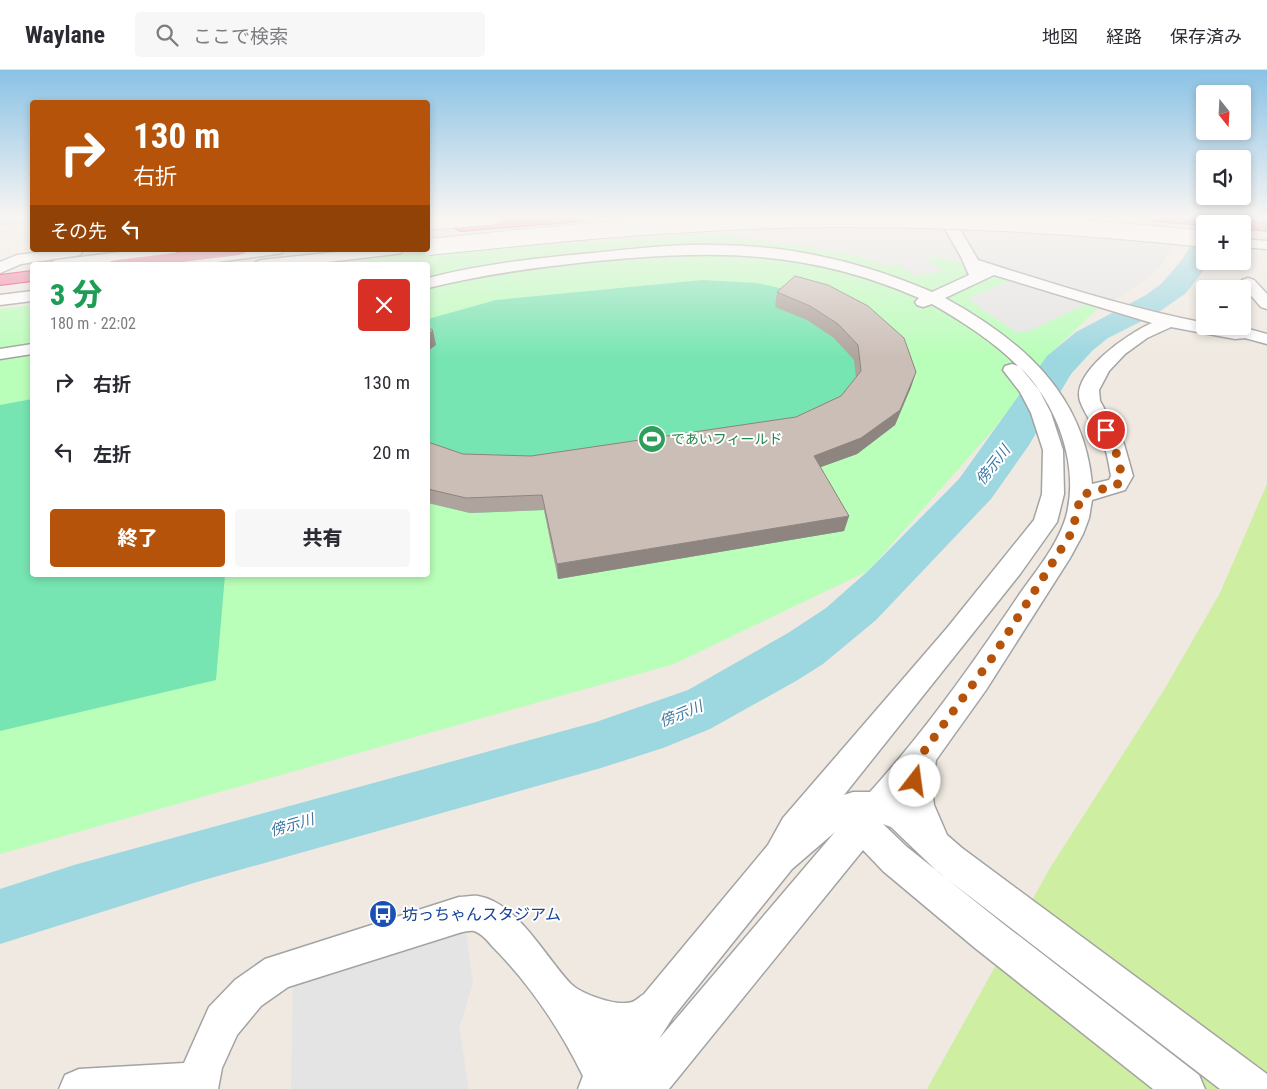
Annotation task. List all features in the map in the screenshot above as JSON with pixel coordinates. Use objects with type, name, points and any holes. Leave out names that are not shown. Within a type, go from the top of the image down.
[{"type":"highway","points":[[0,280],[30,276]]},
{"type":"street","points":[[430,283],[524,264]]},
{"type":"street","points":[[430,292],[494,276],[575,264]]},
{"type":"street","points":[[643,1089],[825,870],[864,813],[922,754],[992,658],[1072,532],[1081,495],[1078,453],[1062,412],[1049,388],[1030,367],[970,332],[927,300],[853,278],[790,264]]},
{"type":"street","points":[[971,264],[974,270]]},
{"type":"street","points":[[0,272],[30,268]]},
{"type":"street","points":[[927,300],[974,270],[993,270],[1072,295],[1164,320],[1235,334],[1245,333],[1267,339]]},
{"type":"street","points":[[0,286],[30,282]]},
{"type":"street","points":[[1251,286],[1267,304]]},
{"type":"street","points":[[0,300],[30,296]]},
{"type":"street","points":[[1081,495],[1117,485],[1122,476],[1114,444],[1090,401],[1089,390],[1101,368],[1119,350],[1164,320]]},
{"type":"street","points":[[0,345],[30,340]]},
{"type":"street","points":[[0,354],[30,349]]},
{"type":"street","points":[[780,857],[794,829],[851,764],[1011,568],[1045,522],[1053,494],[1055,476],[1053,450],[1041,413],[1030,390],[1006,354]]},
{"type":"street","points":[[922,754],[915,781],[917,806],[931,835],[950,860]]},
{"type":"street","points":[[851,764],[864,813],[895,859],[1185,1089]]},
{"type":"street","points":[[604,1086],[660,1004],[780,857],[823,821],[864,813],[901,814],[950,860],[1254,1089]]},
{"type":"street","points":[[825,870],[842,859],[860,854],[878,855],[895,859]]},
{"type":"street","points":[[79,1089],[198,1086],[202,1066],[222,1021],[248,993],[278,972],[459,915],[480,914],[497,925],[560,999],[597,1058],[604,1086]]},
{"type":"street","points":[[560,999],[608,1022],[628,1022],[648,1015],[660,1004]]},
{"type":"green space","points":[[430,264],[1145,264],[1054,350],[993,430],[868,571],[674,664],[0,854],[0,309],[30,305],[30,577],[430,577]]},
{"type":"green space","name":"であいフィールド","points":[[703,280],[757,283],[793,291],[899,353],[911,387],[895,425],[857,454],[810,471],[844,531],[558,579],[544,510],[470,513],[430,503],[430,318],[496,300]]},
{"type":"green space","points":[[30,399],[30,577],[225,577],[216,680],[0,731],[0,405]]},
{"type":"green space","points":[[1267,484],[1267,1089],[927,1089],[1050,868],[1164,690],[1220,593]]},
{"type":"shaded area","points":[[880,264],[932,264],[942,271],[914,276],[899,264],[888,266]]},
{"type":"shaded area","points":[[961,264],[1161,264],[1147,279],[1112,301],[1096,305],[1086,304],[1032,330],[1017,333],[977,306],[979,305],[967,299],[1014,279]]},
{"type":"shaded area","points":[[466,932],[473,984],[459,1028],[469,1089],[291,1089],[293,985]]},
{"type":"water","name":"傍示川","points":[[1179,264],[1196,264],[1196,270],[1204,270],[1186,293],[1156,314],[1108,338],[1092,351],[1071,374],[1029,445],[991,499],[876,620],[823,664],[796,681],[710,729],[663,748],[601,768],[197,882],[0,944],[0,889],[74,865],[596,722],[688,690],[788,633],[826,608],[868,571],[959,479],[1047,356],[1076,332],[1146,295],[1161,284]]},
{"type":"building","points":[[795,276],[828,285],[868,306],[904,338],[916,372],[900,410],[861,438],[814,456],[849,516],[557,564],[542,495],[466,498],[430,489],[430,443],[463,454],[531,456],[796,417],[841,396],[861,371],[858,345],[838,324],[810,306],[777,292]]},
{"type":"place","name":"であいフィールド","points":[[652,439]]},
{"type":"place","name":"坊っちゃんスタジアム","points":[[383,914]]},
{"type":"route","points":[[915,781],[922,754],[992,658],[1072,532],[1081,495],[1105,490],[1117,485],[1122,476],[1114,444],[1106,430]]}]
